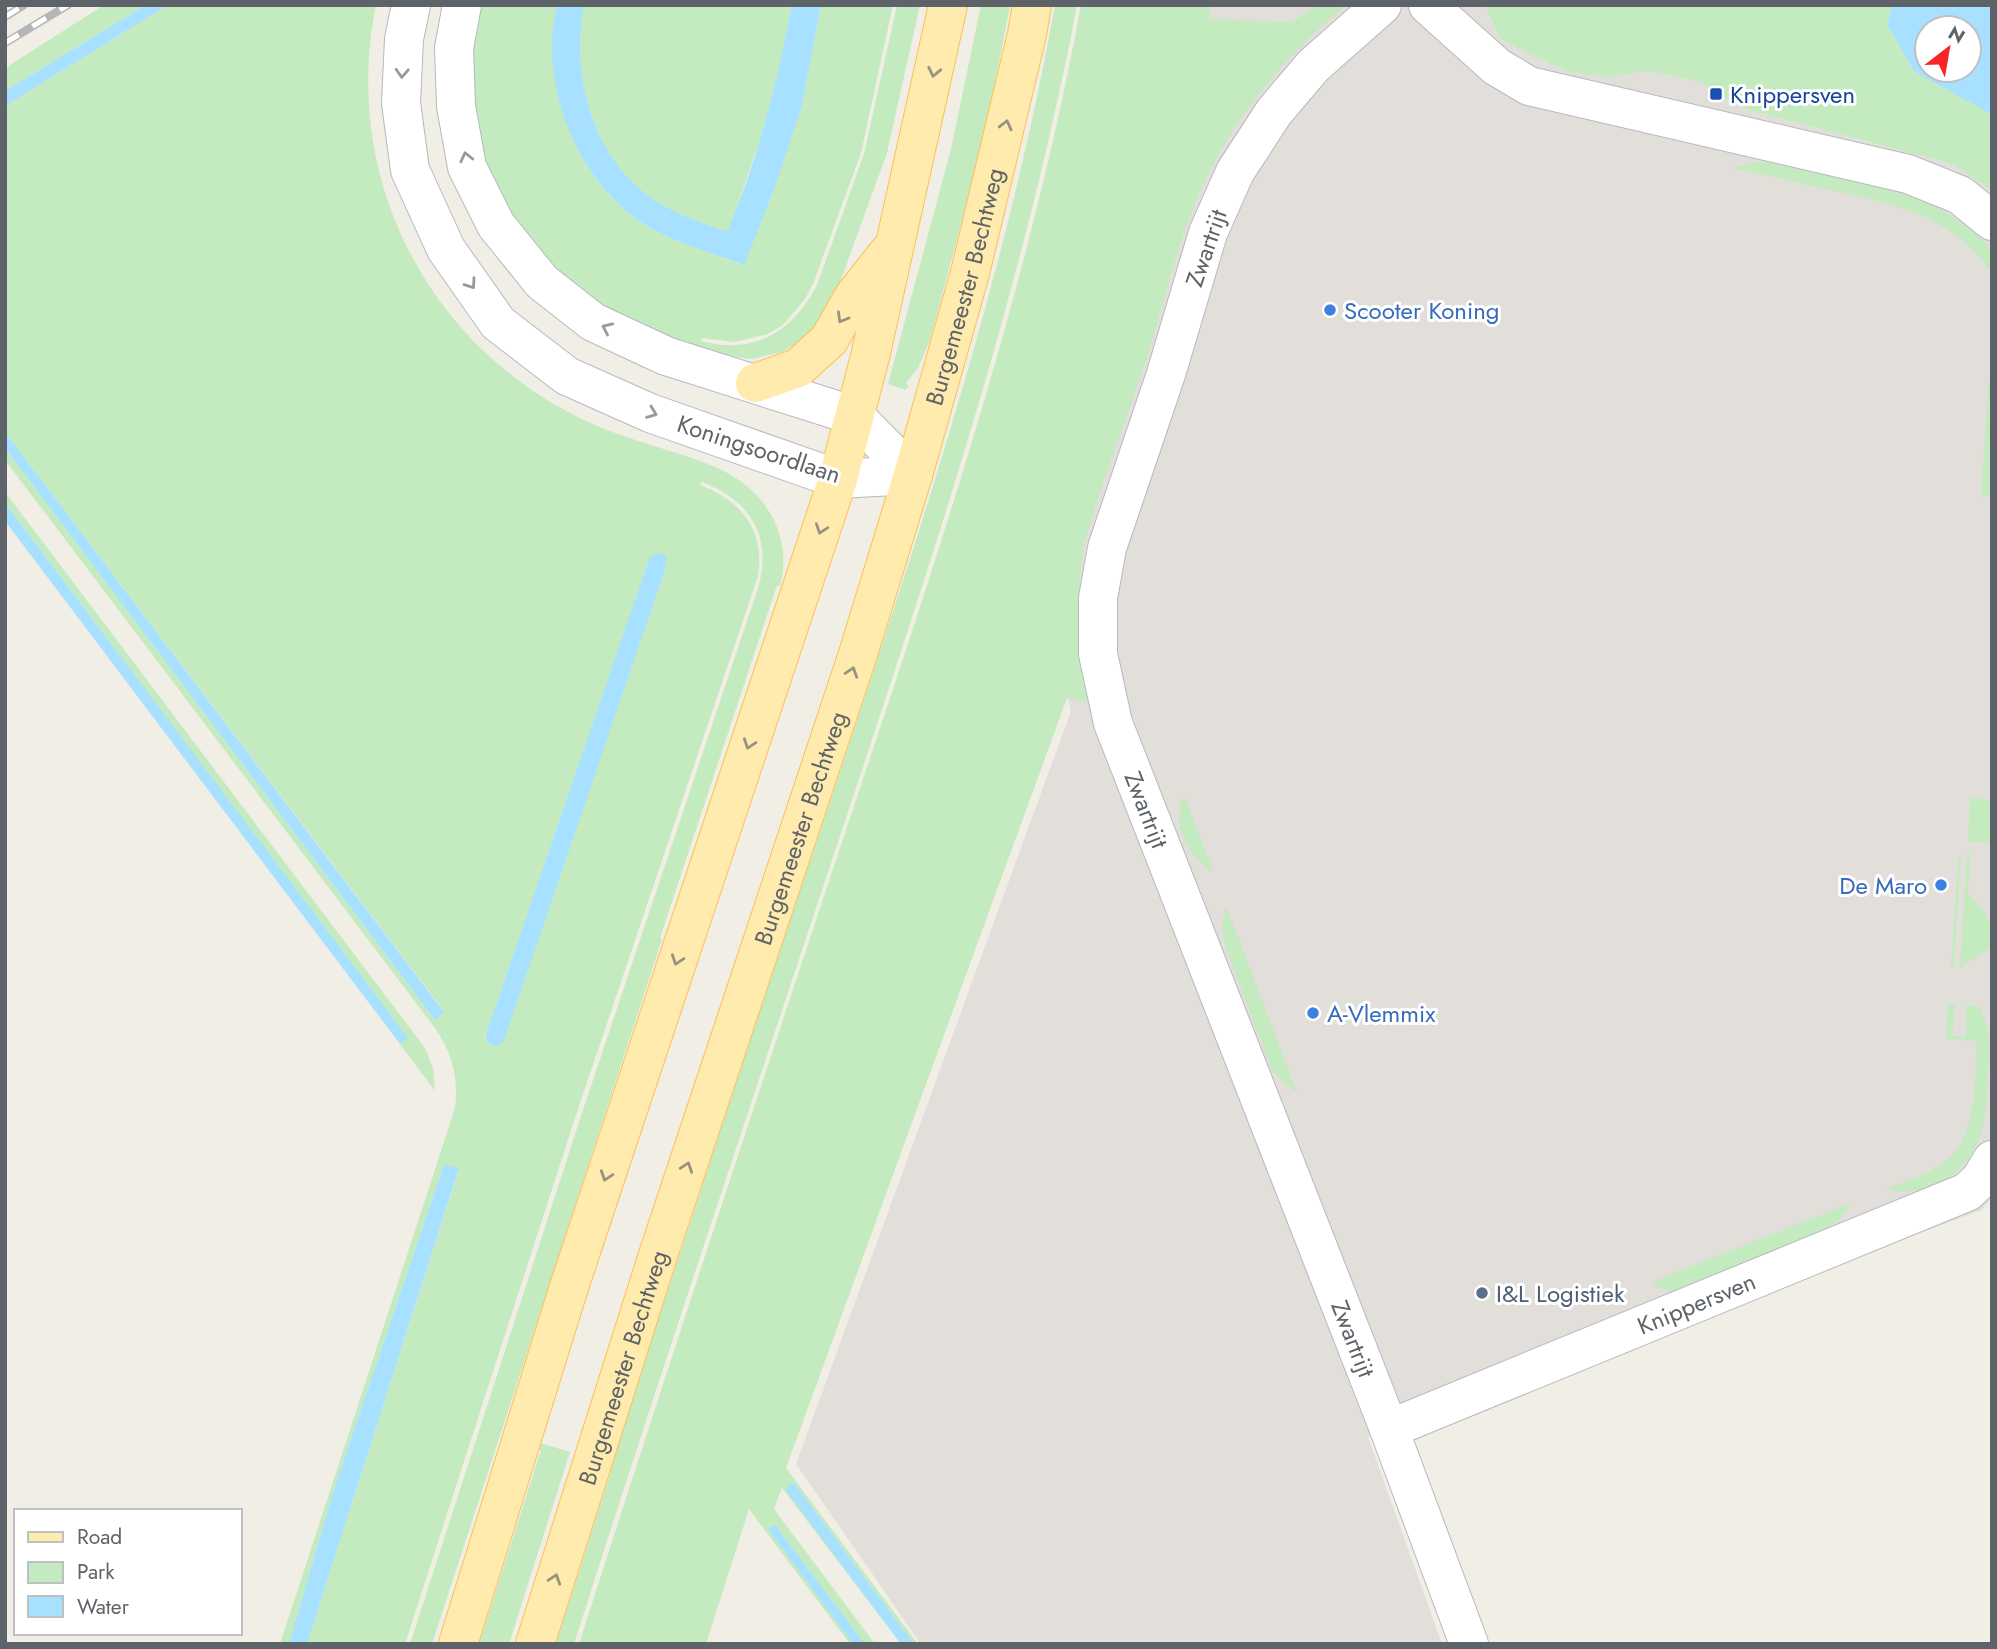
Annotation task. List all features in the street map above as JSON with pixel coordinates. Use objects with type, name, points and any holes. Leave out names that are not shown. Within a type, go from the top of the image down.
[{"type":"main road","points":[[458,1644],[573,1274],[838,479],[896,243],[948,5]]},
{"type":"main road","name":"Burgemeester Bechtweg","points":[[534,1644],[658,1255],[850,679],[913,475],[970,273],[1032,5]]},
{"type":"main road","points":[[755,383],[798,368],[829,340],[854,296],[896,243]]},
{"type":"street","name":"Koningsoordlaan","points":[[411,5],[404,39],[401,103],[410,170],[446,249],[498,323],[568,376],[650,413],[838,479],[913,475]]},
{"type":"street","points":[[462,5],[454,48],[456,106],[467,167],[496,225],[542,282],[593,322],[666,356],[855,416],[913,475]]},
{"type":"street","name":"Zwartrijt","points":[[1382,5],[1313,66],[1274,112],[1235,172],[1213,220],[1166,374],[1107,548],[1098,598],[1098,654],[1112,723],[1388,1429],[1469,1644]]},
{"type":"street","points":[[1428,5],[1497,67],[1529,86],[1908,174],[1960,195],[1992,221]]},
{"type":"street","name":"Knippersven","points":[[1388,1429],[1967,1192],[1980,1180],[1992,1160]]},
{"type":"shaded area","points":[[1196,5],[1484,5],[1500,40],[1612,77],[1648,71],[1700,82],[1745,109],[1952,164],[1992,191],[1992,1197],[1982,1210],[1368,1437],[1442,1644],[921,1644],[796,1464],[1071,711],[1049,612]]},
{"type":"green space","points":[[104,5],[146,5],[5,91],[5,71],[10,65]]},
{"type":"green space","points":[[168,5],[376,5],[368,69],[372,132],[385,192],[408,249],[440,302],[481,349],[530,389],[586,421],[701,461],[736,478],[764,504],[778,529],[782,543],[783,571],[780,586],[777,585],[660,938],[662,939],[432,1644],[410,1644],[580,1119],[758,588],[762,570],[759,537],[754,522],[745,510],[718,489],[701,482],[700,485],[728,500],[747,519],[758,545],[758,576],[575,1118],[405,1644],[307,1644],[459,1169],[444,1165],[336,1483],[289,1644],[280,1644],[455,1108],[453,1066],[435,1028],[5,460],[5,448],[435,1020],[444,1011],[5,432],[5,106]],"holes":[[[658,553],[667,560],[665,570],[501,1044],[485,1038],[486,1034],[650,558]]]},
{"type":"green space","points":[[476,5],[557,5],[554,67],[559,98],[582,156],[599,182],[620,205],[655,231],[743,265],[775,187],[802,106],[821,5],[893,5],[861,153],[813,284],[805,299],[783,325],[768,334],[735,342],[702,338],[701,341],[738,345],[754,342],[783,328],[796,316],[817,285],[864,154],[897,5],[920,5],[887,153],[839,285],[816,326],[798,343],[782,352],[752,359],[715,355],[594,306],[522,237],[484,162],[469,96]]},
{"type":"green space","points":[[584,5],[792,5],[777,82],[728,233],[680,215],[654,201],[633,183],[615,162],[601,139],[584,87],[581,32]]},
{"type":"green space","points":[[981,5],[1010,5],[984,131],[930,340],[918,368],[906,383],[909,386],[905,390],[888,384],[951,149]]},
{"type":"green space","points":[[1055,5],[1077,5],[1056,108],[1005,310],[946,511],[574,1644],[556,1644],[611,1471],[608,1470],[930,497],[987,302],[1012,204]]},
{"type":"green space","points":[[1081,5],[1211,5],[1210,19],[1292,22],[1317,5],[1347,5],[1303,44],[1264,87],[1230,135],[1193,208],[1145,364],[1085,541],[1078,622],[1088,702],[1067,698],[786,1468],[918,1644],[914,1644],[794,1483],[786,1489],[901,1644],[782,1488],[774,1509],[875,1644],[865,1644],[775,1525],[769,1529],[853,1644],[850,1644],[749,1509],[706,1644],[579,1644],[913,629],[978,423],[1035,216]]},
{"type":"green space","points":[[1484,5],[1892,5],[1887,25],[1913,69],[1913,84],[1938,84],[1992,113],[1992,191],[1952,164],[1745,109],[1700,82],[1648,71],[1612,77],[1568,72],[1500,39]]},
{"type":"green space","points":[[1754,162],[1773,163],[1862,182],[1919,200],[1945,212],[1970,229],[1992,250],[1992,273],[1960,238],[1924,217],[1884,203],[1734,168]]},
{"type":"green space","points":[[1989,376],[1992,376],[1992,497],[1981,497]]},
{"type":"green space","points":[[5,492],[425,1048],[433,1068],[435,1091],[400,1044],[407,1038],[5,503]]},
{"type":"green space","points":[[1184,795],[1213,871],[1211,872],[1195,856],[1180,828],[1180,806]]},
{"type":"green space","points":[[1970,798],[1992,800],[1992,843],[1968,841]]},
{"type":"green space","points":[[1967,853],[1970,854],[1968,894],[1987,917],[1992,947],[1960,968]]},
{"type":"green space","points":[[1958,856],[1961,857],[1954,968],[1951,968]]},
{"type":"green space","points":[[1225,906],[1297,1092],[1273,1071],[1254,1023],[1226,949],[1222,928]]},
{"type":"green space","points":[[1948,1004],[1955,1004],[1952,1036],[1966,1037],[1967,1005],[1978,1006],[1988,1030],[1987,1097],[1980,1137],[1965,1162],[1943,1181],[1915,1191],[1886,1189],[1946,1161],[1957,1150],[1970,1121],[1975,1089],[1977,1041],[1946,1039]]},
{"type":"green space","points":[[1851,1203],[1841,1219],[1826,1230],[1673,1293],[1655,1285],[1654,1281]]},
{"type":"green space","points":[[540,1443],[570,1452],[509,1644],[479,1644],[541,1450],[538,1449]]},
{"type":"water","points":[[146,5],[168,5],[5,106],[5,91]]},
{"type":"water","points":[[557,5],[584,5],[581,60],[584,87],[601,139],[615,162],[633,182],[662,205],[727,232],[766,121],[792,5],[821,5],[802,106],[775,187],[744,265],[655,231],[620,205],[599,182],[568,127],[558,97],[552,35]]},
{"type":"water","points":[[1892,5],[1992,5],[1991,114],[1937,84],[1983,84],[1983,14],[1913,14],[1913,69],[1887,25]]},
{"type":"water","points":[[5,432],[444,1012],[435,1020],[5,448]]},
{"type":"water","points":[[5,503],[408,1038],[400,1044],[5,521]]},
{"type":"water","points":[[658,553],[666,556],[665,570],[504,1040],[493,1046],[486,1041],[486,1034],[650,557]]},
{"type":"water","points":[[444,1165],[459,1168],[307,1644],[289,1644],[336,1483]]},
{"type":"water","points":[[794,1483],[914,1644],[901,1644],[785,1489]]},
{"type":"water","points":[[775,1525],[865,1644],[853,1644],[768,1529]]},
{"type":"railway","points":[[5,17],[24,5]]},
{"type":"railway","points":[[5,43],[68,5]]},
{"type":"place","name":"Knippersven","points":[[1716,94]]},
{"type":"place","name":"Scooter Koning","points":[[1330,310]]},
{"type":"place","name":"De Maro","points":[[1941,885]]},
{"type":"place","name":"A-Vlemmix","points":[[1313,1013]]},
{"type":"place","name":"I&L Logistiek","points":[[1482,1293]]}]
